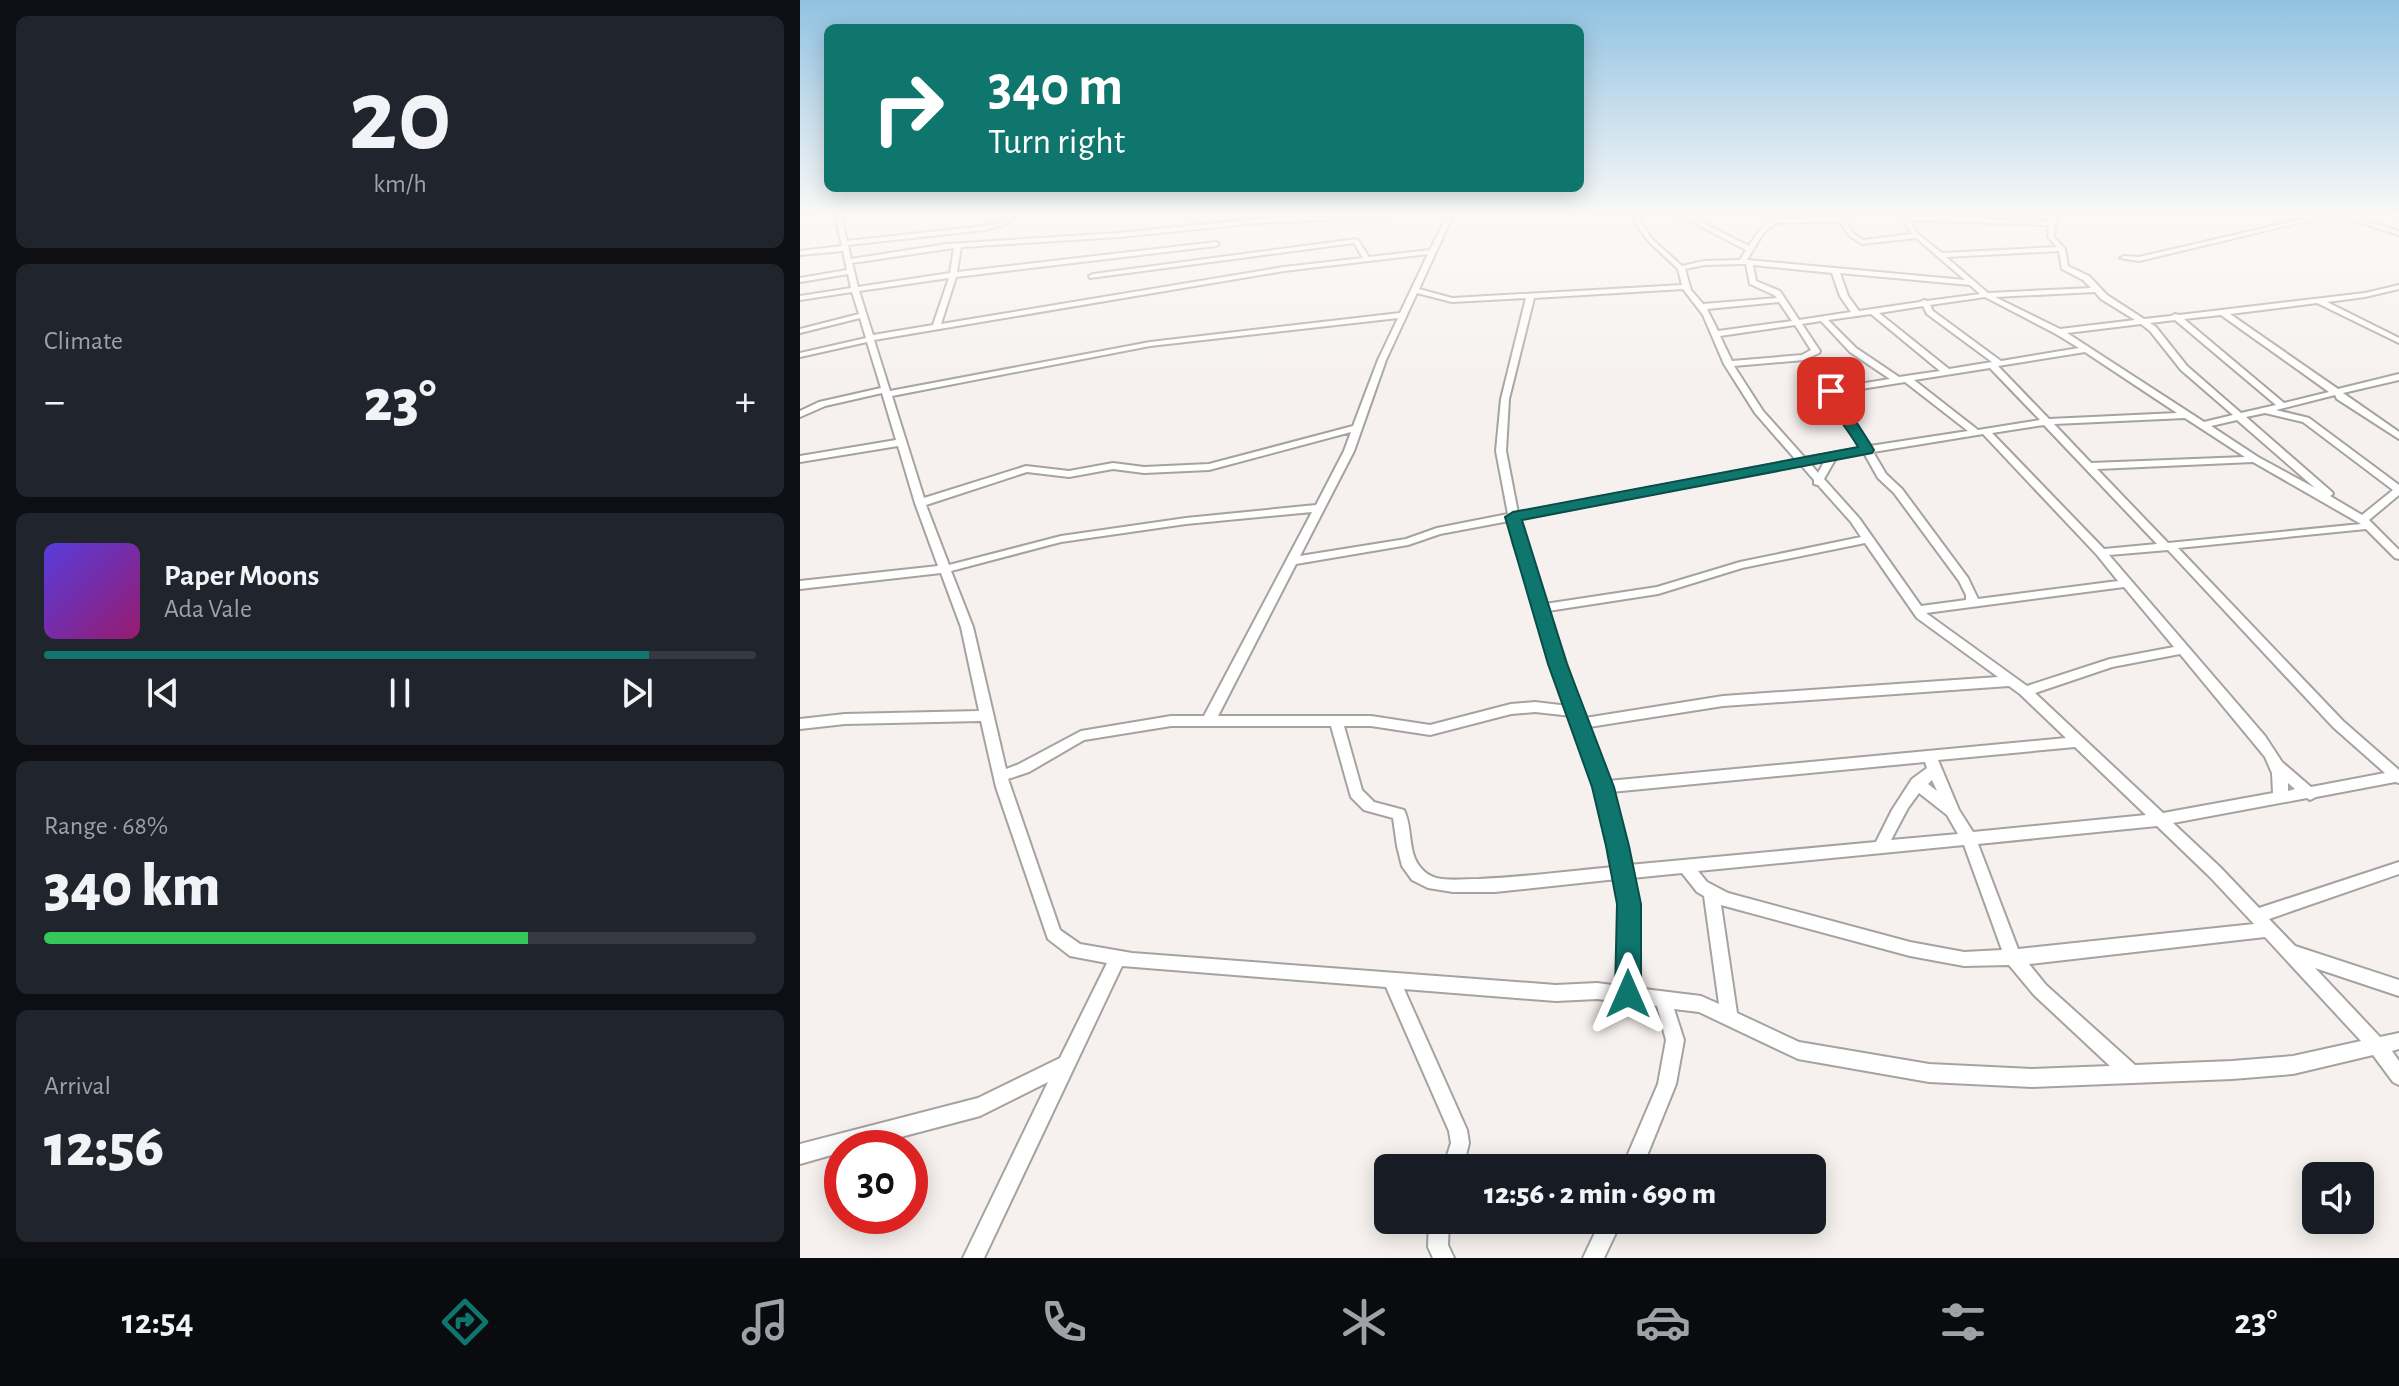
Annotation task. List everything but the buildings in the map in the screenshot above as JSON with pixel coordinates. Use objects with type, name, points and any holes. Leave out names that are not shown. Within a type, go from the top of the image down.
[{"type":"street","points":[[852,274],[920,503],[967,627],[1001,776],[1054,934],[1076,951],[1556,993],[1628,994],[1701,1004],[1729,1014],[1746,1027],[1798,1050],[1876,1066],[2032,1078],[2293,1065],[2399,1041]]},
{"type":"street","points":[[800,298],[953,274],[937,325]]},
{"type":"street","points":[[1093,276],[1109,274]]},
{"type":"street","points":[[800,355],[937,325],[1256,274]]},
{"type":"street","points":[[1209,720],[1319,508],[1357,428],[1401,315],[1421,274]]},
{"type":"street","points":[[1683,274],[1686,287],[1716,334],[1728,364],[1760,413],[1868,539],[1918,610],[1937,630],[2025,691],[2262,923],[2377,1046],[2399,1076]]},
{"type":"street","points":[[1728,364],[1814,353],[1815,349],[1775,291],[1753,282],[1750,274]]},
{"type":"street","points":[[1836,274],[1844,296],[1856,313]]},
{"type":"street","points":[[1873,274],[1969,283]]},
{"type":"street","points":[[1960,274],[1986,295],[2059,332],[2255,459],[2342,507],[2366,523],[2399,556]]},
{"type":"street","points":[[2078,274],[2153,329],[2184,368],[2342,507]]},
{"type":"street","points":[[1415,290],[1452,300],[1686,287]]},
{"type":"street","points":[[2059,332],[2399,287]]},
{"type":"street","points":[[1716,334],[1924,302],[1986,295],[2096,290]]},
{"type":"street","points":[[1530,297],[1505,399],[1501,451],[1518,542],[1603,787],[1623,871],[1629,904],[1628,994]]},
{"type":"street","points":[[1700,307],[1780,300]]},
{"type":"street","points":[[2317,300],[2399,341]]},
{"type":"street","points":[[1924,302],[1930,312],[1996,364],[2045,422],[2338,724],[2398,777]]},
{"type":"street","points":[[1906,305],[1930,312]]},
{"type":"street","points":[[1872,311],[1947,372]]},
{"type":"street","points":[[2221,311],[2399,436]]},
{"type":"street","points":[[800,331],[863,315]]},
{"type":"street","points":[[800,414],[822,404],[1150,344],[1401,315]]},
{"type":"street","points":[[2175,316],[2283,406]]},
{"type":"street","points":[[1823,319],[1853,350],[1980,432],[2101,553],[2260,740],[2278,766],[2310,794]]},
{"type":"street","points":[[1972,603],[1972,595],[1964,580],[1898,491],[1882,476],[1847,415],[1837,408],[1831,391],[2084,350]]},
{"type":"street","points":[[2204,425],[2399,377]]},
{"type":"street","points":[[2101,553],[2366,523],[2399,490],[2306,420],[2266,410]]},
{"type":"street","points":[[1292,561],[1408,542],[1437,531],[1867,450],[2045,422],[2188,415]]},
{"type":"street","points":[[920,503],[1026,469],[1069,474],[1113,466],[1144,470],[1209,467],[1357,428]]},
{"type":"street","points":[[800,459],[902,442]]},
{"type":"street","points":[[1818,482],[1832,457]]},
{"type":"street","points":[[2089,466],[2255,459]]},
{"type":"street","points":[[800,585],[946,569],[1061,539],[1186,521],[1319,508]]},
{"type":"street","points":[[1542,608],[1658,590],[1740,565],[1868,539]]},
{"type":"street","points":[[1918,610],[2127,583]]},
{"type":"street","points":[[2025,691],[2110,663],[2184,649]]},
{"type":"street","points":[[1001,776],[1096,732],[1171,721],[1371,721],[1430,730],[1511,709],[1549,708],[1579,718],[1723,701],[2011,681]]},
{"type":"street","points":[[1549,708],[1568,692]]},
{"type":"street","points":[[800,724],[845,719],[987,716]]},
{"type":"street","points":[[1336,721],[1356,793],[1369,806],[1399,814],[1409,866],[1419,880],[1495,885],[2158,820],[2398,777]]},
{"type":"street","points":[[1603,787],[1932,763],[2077,742]]},
{"type":"street","points":[[1881,846],[1896,811],[1918,790],[1932,763]]},
{"type":"street","points":[[1932,763],[1953,812],[1969,838],[2012,956],[2040,990],[2132,1074]]},
{"type":"street","points":[[2278,766],[2282,783],[2280,796]]},
{"type":"street","points":[[1918,790],[1953,812]]},
{"type":"street","points":[[1684,865],[1712,894],[1910,949],[1964,959],[2012,956],[2262,923],[2399,868]]},
{"type":"street","points":[[1712,894],[1729,1014]]},
{"type":"street","points":[[2287,951],[2399,988]]},
{"type":"street","points":[[973,1258],[1118,957]]},
{"type":"street","points":[[1391,979],[1458,1130],[1460,1143],[1457,1154]]},
{"type":"street","points":[[1637,1154],[1669,1070],[1675,1040],[1663,999]]},
{"type":"street","points":[[800,1154],[980,1107],[1064,1065]]},
{"type":"street","points":[[1438,1234],[1438,1247],[1444,1258]]},
{"type":"street","points":[[1593,1258],[1605,1234]]},
{"type":"route","points":[[1628,994],[1629,904],[1618,846],[1603,787],[1558,664],[1549,625],[1529,576],[1513,517],[1867,450],[1847,415],[1837,408],[1831,391]]}]
